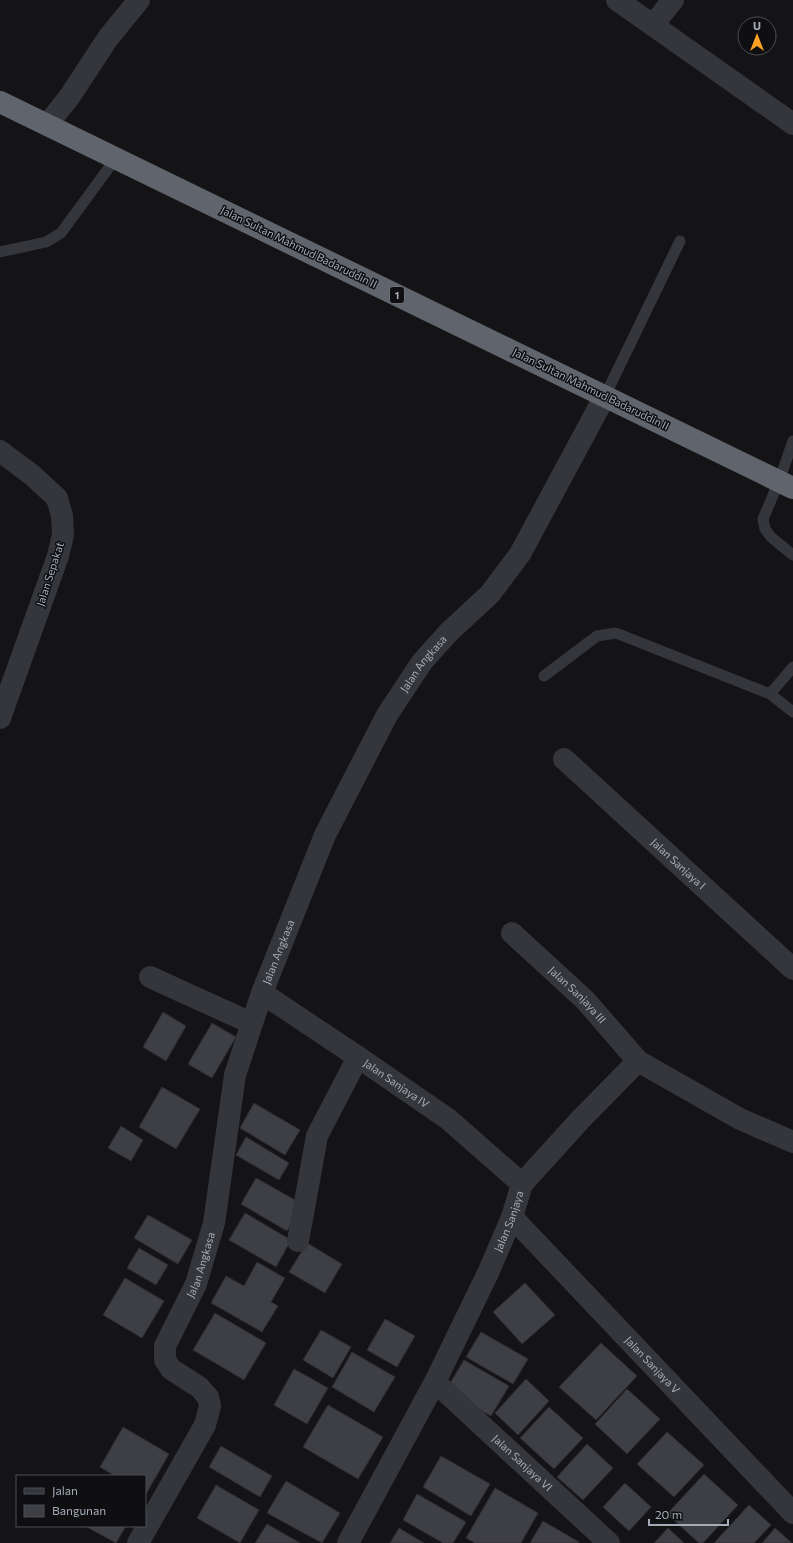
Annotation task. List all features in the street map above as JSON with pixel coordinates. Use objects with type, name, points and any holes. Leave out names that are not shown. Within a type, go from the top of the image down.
[{"type":"highway","name":"Jalan Sultan Mahmud Badaruddin II","points":[[0,102],[786,484]]},
{"type":"street","points":[[47,125],[70,96],[108,38],[139,0]]},
{"type":"street","points":[[617,0],[793,124]]},
{"type":"street","points":[[653,25],[673,0]]},
{"type":"street","name":"Jalan Angkasa","points":[[138,1543],[205,1425],[210,1406],[208,1397],[199,1387],[171,1369],[165,1360],[165,1346],[196,1284],[214,1223],[235,1075],[262,993],[325,835],[387,715],[422,662],[449,632],[490,594],[520,554],[605,396]]},
{"type":"street","name":"Jalan Sepakat","points":[[0,451],[32,475],[58,498],[62,516],[63,535],[58,556],[0,718]]},
{"type":"street","name":"Jalan Sanjaya I","points":[[564,759],[793,969]]},
{"type":"street","name":"Jalan Sanjaya III","points":[[512,933],[585,1000],[638,1061]]},
{"type":"street","points":[[150,977],[251,1024]]},
{"type":"street","name":"Jalan Sanjaya IV","points":[[262,993],[448,1119],[522,1184]]},
{"type":"street","points":[[298,1241],[317,1136],[358,1057]]},
{"type":"street","points":[[638,1061],[740,1119],[793,1142]]},
{"type":"street","name":"Jalan Sanjaya","points":[[348,1543],[435,1382],[488,1273],[512,1217],[522,1184],[580,1120],[638,1061]]},
{"type":"street","name":"Jalan Sanjaya V","points":[[512,1217],[793,1513]]},
{"type":"street","name":"Jalan Sanjaya VI","points":[[435,1382],[609,1543]]},
{"type":"lane","points":[[0,252],[46,242],[61,233],[116,158]]},
{"type":"lane","points":[[605,396],[680,241]]},
{"type":"lane","points":[[793,440],[786,484],[763,519],[765,529],[771,537],[793,555]]},
{"type":"lane","points":[[544,676],[597,636],[616,633],[770,694],[793,712]]},
{"type":"lane","points":[[770,694],[793,667]]},
{"type":"building","points":[[163,1012],[186,1026],[166,1061],[143,1047]]},
{"type":"building","points":[[212,1023],[236,1037],[212,1078],[188,1064]]},
{"type":"building","points":[[162,1087],[200,1109],[176,1149],[139,1127]]},
{"type":"building","points":[[254,1103],[300,1130],[285,1155],[240,1128]]},
{"type":"building","points":[[121,1126],[143,1140],[131,1161],[108,1148]]},
{"type":"building","points":[[246,1137],[289,1163],[279,1180],[236,1155]]},
{"type":"building","points":[[256,1178],[302,1204],[287,1231],[241,1204]]},
{"type":"building","points":[[245,1213],[291,1240],[276,1267],[229,1240]]},
{"type":"building","points":[[148,1215],[192,1240],[178,1264],[134,1238]]},
{"type":"building","points":[[307,1243],[342,1264],[325,1293],[289,1272]]},
{"type":"building","points":[[139,1248],[168,1265],[156,1285],[127,1268]]},
{"type":"building","points":[[257,1262],[285,1278],[271,1302],[278,1306],[262,1332],[211,1303],[226,1276],[244,1286]]},
{"type":"building","points":[[125,1278],[164,1301],[142,1338],[103,1315]]},
{"type":"building","points":[[525,1283],[555,1315],[522,1344],[493,1312]]},
{"type":"building","points":[[215,1313],[266,1343],[244,1380],[193,1350]]},
{"type":"building","points":[[385,1319],[415,1336],[397,1367],[367,1350]]},
{"type":"building","points":[[321,1330],[351,1347],[333,1378],[303,1360]]},
{"type":"building","points":[[481,1332],[528,1359],[513,1384],[466,1357]]},
{"type":"building","points":[[601,1343],[637,1376],[596,1420],[559,1387]]},
{"type":"building","points":[[352,1352],[395,1377],[374,1412],[332,1387]]},
{"type":"building","points":[[464,1360],[509,1386],[491,1416],[446,1390]]},
{"type":"building","points":[[294,1369],[328,1388],[307,1424],[274,1405]]},
{"type":"building","points":[[526,1379],[549,1401],[518,1435],[495,1413]]},
{"type":"building","points":[[627,1389],[660,1419],[627,1454],[595,1424]]},
{"type":"building","points":[[328,1405],[383,1437],[358,1479],[303,1447]]},
{"type":"building","points":[[549,1407],[583,1438],[554,1469],[520,1438]]},
{"type":"building","points":[[123,1427],[169,1454],[146,1494],[146,1475],[113,1475],[100,1467]]},
{"type":"building","points":[[667,1432],[704,1465],[674,1497],[637,1464]]},
{"type":"building","points":[[587,1444],[613,1468],[583,1500],[557,1477]]},
{"type":"building","points":[[221,1446],[272,1476],[260,1497],[209,1467]]},
{"type":"building","points":[[441,1456],[490,1484],[471,1516],[423,1487]]},
{"type":"building","points":[[704,1474],[738,1505],[703,1543],[699,1543],[667,1514]]},
{"type":"building","points":[[286,1481],[340,1513],[322,1543],[267,1513]]},
{"type":"building","points":[[625,1483],[651,1507],[629,1531],[603,1507]]},
{"type":"building","points":[[216,1485],[259,1510],[240,1543],[197,1518]]},
{"type":"building","points":[[495,1488],[538,1513],[521,1543],[475,1543],[466,1538]]},
{"type":"building","points":[[417,1494],[466,1522],[453,1543],[443,1543],[403,1520]]},
{"type":"building","points":[[749,1505],[771,1525],[754,1543],[714,1543]]},
{"type":"building","points":[[543,1521],[579,1542],[530,1543]]},
{"type":"building","points":[[267,1524],[300,1543],[255,1543]]},
{"type":"building","points":[[87,1527],[125,1527],[116,1543]]},
{"type":"building","points":[[399,1528],[424,1543],[390,1543]]},
{"type":"building","points":[[668,1528],[684,1543],[654,1543]]},
{"type":"building","points":[[775,1528],[792,1543],[762,1543]]}]
